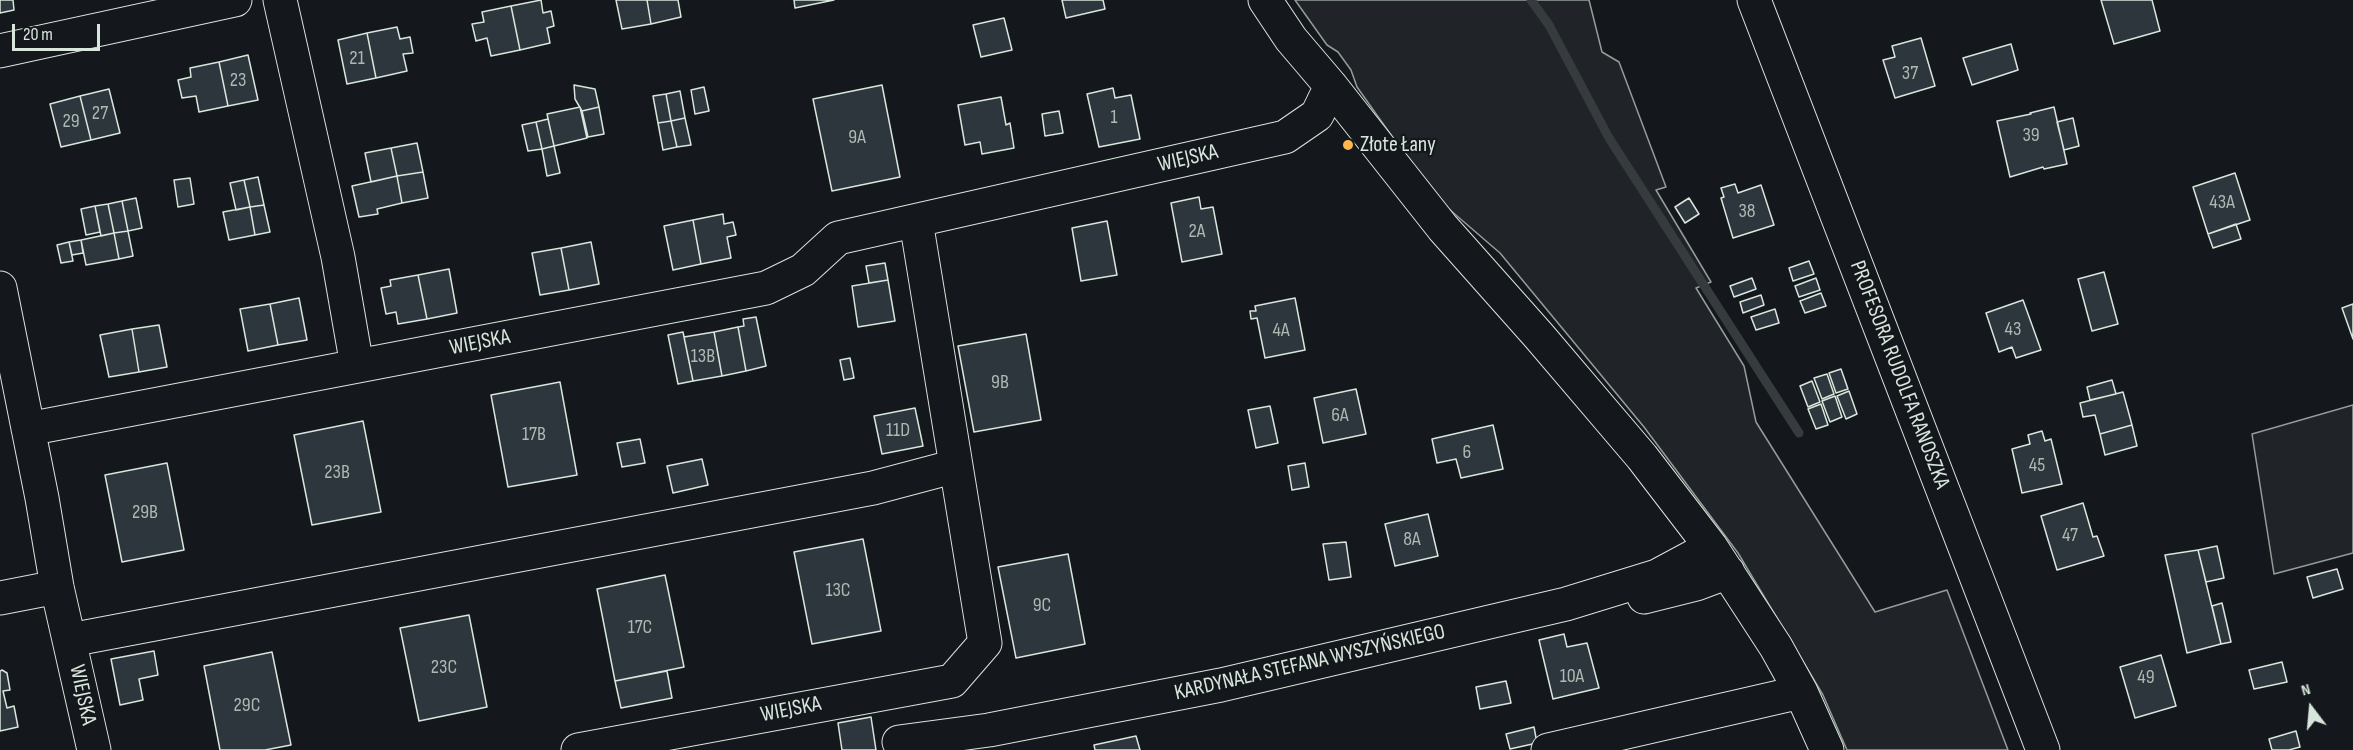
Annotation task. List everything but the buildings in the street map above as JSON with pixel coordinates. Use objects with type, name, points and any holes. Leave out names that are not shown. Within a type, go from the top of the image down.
[{"type":"street","points":[[0,51],[234,0]]},
{"type":"street","points":[[280,0],[338,257],[357,366]]},
{"type":"street","points":[[1265,0],[1291,39],[1443,228],[1642,457],[1720,559],[1776,647],[1801,692],[1827,750]]},
{"type":"street","name":"PROFESORA RUDOLFA RANOSZKA","points":[[1754,0],[2043,750]]},
{"type":"street","name":"WIEJSKA","points":[[28,429],[766,288],[803,270],[838,238],[1285,137],[1317,115],[1331,86]]},
{"type":"street","name":"WIEJSKA","points":[[578,750],[952,681],[985,643],[916,221]]},
{"type":"street","name":"WIEJSKA","points":[[0,288],[57,587],[94,750]]},
{"type":"street","name":"WIEJSKA","points":[[70,640],[873,488],[956,466]]},
{"type":"street","name":"KARDYNAŁA STEFANA WYSZYŃSKIEGO","points":[[899,746],[1221,685],[1502,619],[1566,614],[1622,603],[1696,584],[1720,559]]},
{"type":"street","points":[[0,598],[57,587]]},
{"type":"street","points":[[898,690],[899,746]]},
{"type":"street","points":[[1548,750],[1801,692]]},
{"type":"shaded area","points":[[1295,0],[1589,0],[1602,52],[1619,62],[1666,187],[1656,190],[1711,282],[1696,288],[1744,366],[1756,422],[1875,612],[1947,590],[2008,750],[1847,750],[1823,695],[1738,553],[1644,427],[1500,253],[1435,197],[1357,87],[1351,70],[1338,52],[1327,45]]},
{"type":"shaded area","points":[[2353,405],[2353,553],[2274,574],[2252,434]]},
{"type":"waterway","points":[[1531,0],[1549,25],[1609,138],[1799,433]]},
{"type":"place","name":"Złote Łany","points":[[1348,145]]}]
